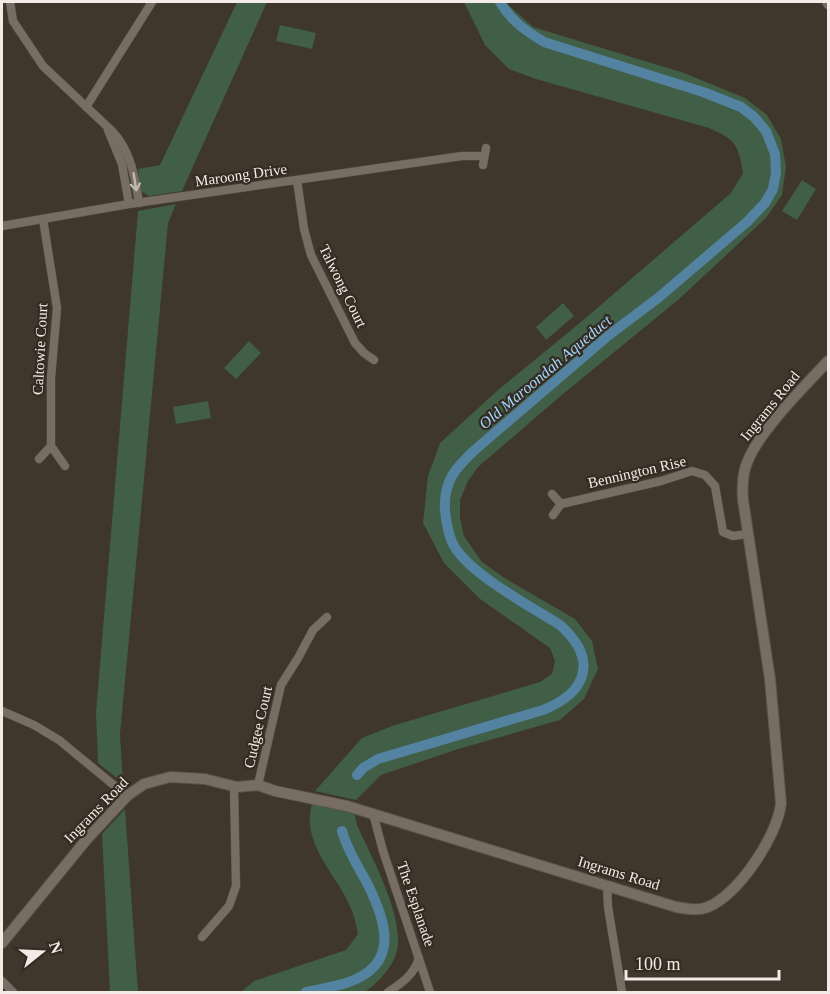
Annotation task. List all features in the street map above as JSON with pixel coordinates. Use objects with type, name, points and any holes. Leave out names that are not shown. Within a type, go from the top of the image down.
[{"type":"street","points":[[10,2],[10,11],[16,26],[43,66],[117,136],[127,152],[134,172],[139,203]]},
{"type":"street","points":[[86,106],[152,2]]},
{"type":"street","points":[[2,12],[10,11]]},
{"type":"street","points":[[107,128],[123,164],[129,204]]},
{"type":"street","name":"Maroong Drive","points":[[2,226],[129,204],[462,156],[484,161],[486,147]]},
{"type":"street","name":"Talwong Court","points":[[297,180],[306,238],[315,263],[355,343],[374,360]]},
{"type":"street","name":"Caltowie Court","points":[[43,219],[57,308],[51,378],[51,446]]},
{"type":"street","name":"Ingrams Road","points":[[2,943],[75,853],[127,796],[144,784],[170,777],[205,779],[234,786],[258,785],[275,791],[373,813],[685,909],[710,906],[729,893],[762,850],[776,825],[781,795],[772,690],[747,534],[742,485],[749,458],[777,419],[828,361]]},
{"type":"street","points":[[39,459],[51,446],[65,466]]},
{"type":"street","name":"Bennington Rise","points":[[561,504],[661,481],[686,472],[699,472],[711,479],[715,486],[723,532],[733,536],[747,534]]},
{"type":"street","points":[[552,494],[561,504],[553,515]]},
{"type":"street","name":"Cudgee Court","points":[[258,785],[281,685],[313,630],[327,617]]},
{"type":"street","points":[[2,711],[54,737],[127,796]]},
{"type":"street","points":[[202,937],[229,906],[236,886],[234,786]]},
{"type":"street","name":"The Esplanade","points":[[373,813],[419,958],[410,976],[388,993]]},
{"type":"street","points":[[607,885],[608,907],[622,993]]},
{"type":"street","points":[[419,958],[429,993]]},
{"type":"street","points":[[2,981],[13,993]]},
{"type":"green space","points":[[237,2],[267,2],[182,191],[149,196],[141,191],[138,169],[160,165]]},
{"type":"green space","points":[[464,2],[505,2],[533,27],[684,73],[745,98],[767,115],[781,139],[786,167],[782,195],[766,218],[678,300],[478,467],[468,481],[460,500],[460,518],[464,536],[482,562],[506,579],[575,619],[592,641],[598,669],[584,699],[560,720],[455,750],[381,775],[356,800],[315,791],[362,738],[395,725],[540,682],[552,674],[555,661],[550,648],[480,599],[444,563],[423,523],[428,476],[440,443],[498,390],[731,193],[743,173],[734,144],[725,136],[709,128],[536,79],[509,69],[485,45]]},
{"type":"green space","points":[[280,25],[316,33],[312,49],[276,41]]},
{"type":"green space","points":[[802,180],[816,189],[797,220],[782,211]]},
{"type":"green space","points":[[176,204],[168,223],[120,734],[123,783],[98,763],[96,712],[138,211]]},
{"type":"green space","points":[[563,303],[574,316],[546,340],[536,327]]},
{"type":"green space","points":[[249,341],[261,353],[236,379],[224,368]]},
{"type":"green space","points":[[208,401],[211,418],[176,424],[173,407]]},
{"type":"green space","points":[[312,804],[354,812],[357,825],[393,909],[398,943],[395,957],[382,976],[365,992],[241,992],[254,981],[346,950],[358,934],[346,898],[316,847],[311,833]]},
{"type":"green space","points":[[125,809],[138,992],[110,992],[102,834]]},
{"type":"waterway","name":"Old Maroondah Aqueduct","points":[[357,775],[363,768],[378,759],[543,710],[558,703],[578,684],[583,673],[583,662],[580,650],[572,638],[560,625],[485,577],[470,565],[452,542],[445,511],[446,491],[452,475],[477,448],[609,335],[658,298],[747,222],[765,203],[773,189],[776,173],[775,154],[766,131],[741,107],[703,92],[544,42],[519,25],[500,2]]},
{"type":"waterway","name":"Old Maroondah Aqueduct","points":[[306,992],[346,983],[364,975],[376,965],[385,940],[379,911],[349,851],[342,831]]}]
